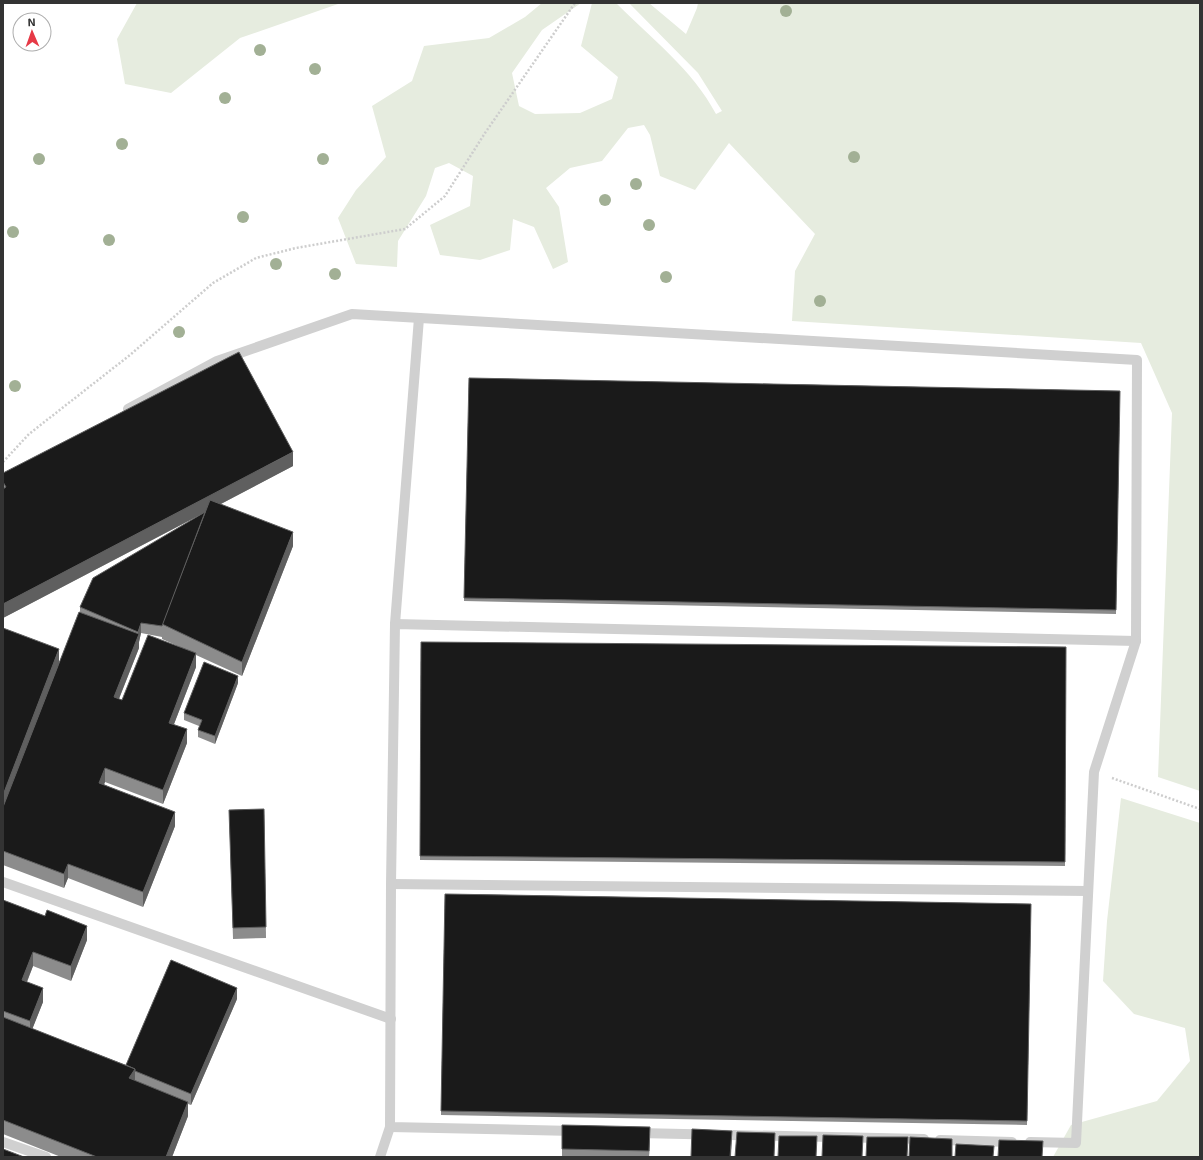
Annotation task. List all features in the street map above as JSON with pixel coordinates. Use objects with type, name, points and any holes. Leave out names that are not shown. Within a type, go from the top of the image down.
[{"type":"lane","points":[[119,414],[217,361],[352,314],[1138,360],[1136,641],[1094,772],[1076,1143],[629,1132]]},
{"type":"lane","points":[[380,1157],[390,1126],[391,884],[395,624],[419,318]]},
{"type":"lane","points":[[395,624],[1136,641]]},
{"type":"lane","points":[[3,882],[390,1019]]},
{"type":"lane","points":[[391,884],[1088,891]]},
{"type":"lane","points":[[390,1126],[581,1131]]},
{"type":"lane","points":[[3,1142],[46,1157]]},
{"type":"path","points":[[3,462],[29,434],[130,355],[213,282],[256,258],[296,248],[405,229],[445,196],[485,133],[575,3]]},
{"type":"path","points":[[1094,772],[1200,809]]},
{"type":"shaded area","points":[[137,3],[380,3],[338,4],[240,38],[171,93],[125,84],[117,39]]},
{"type":"shaded area","points":[[542,3],[581,3],[542,30],[512,73],[519,106],[535,114],[580,113],[612,99],[618,77],[581,46],[592,3],[616,3],[670,55],[696,83],[716,114],[722,111],[698,73],[629,3],[649,3],[686,34],[698,3],[1200,3],[1200,791],[1158,777],[1172,413],[1141,343],[792,321],[795,271],[815,234],[729,143],[695,190],[660,176],[650,135],[644,125],[628,128],[602,161],[570,168],[546,188],[559,207],[568,262],[553,269],[534,227],[513,219],[510,250],[480,260],[440,255],[430,225],[470,206],[473,176],[449,163],[435,168],[426,196],[398,241],[397,267],[356,264],[338,218],[356,190],[386,157],[372,106],[412,81],[424,46],[489,38],[525,17]]},
{"type":"shaded area","points":[[1121,798],[1200,823],[1200,1157],[1053,1157],[1071,1125],[1157,1101],[1190,1061],[1185,1028],[1134,1014],[1103,981],[1107,921]]},
{"type":"building","points":[[239,352],[293,452],[3,604],[3,489],[6,487],[3,482],[3,473]]},
{"type":"building","points":[[469,378],[1120,391],[1116,610],[464,598]]},
{"type":"building","points":[[210,500],[293,532],[242,662],[162,624]]},
{"type":"building","points":[[205,512],[162,626],[141,623],[138,632],[80,607],[93,578]]},
{"type":"building","points":[[79,612],[139,634],[114,697],[122,700],[148,635],[196,653],[169,723],[187,729],[163,790],[105,768],[99,783],[175,812],[143,892],[68,864],[64,874],[3,851],[3,807]]},
{"type":"building","points":[[3,628],[59,649],[3,795]]},
{"type":"building","points":[[421,642],[1066,647],[1065,862],[420,856]]},
{"type":"building","points":[[204,662],[238,676],[215,736],[198,730],[202,720],[184,713]]},
{"type":"building","points":[[264,809],[266,927],[233,928],[229,810]]},
{"type":"building","points":[[445,894],[1031,904],[1027,1121],[441,1111]]},
{"type":"building","points":[[3,900],[45,916],[47,910],[87,926],[71,966],[33,952],[22,980],[43,988],[30,1021],[3,1011]]},
{"type":"building","points":[[171,960],[237,988],[191,1094],[135,1071],[135,1069],[126,1065]]},
{"type":"building","points":[[3,1017],[135,1069],[129,1078],[188,1102],[166,1157],[97,1157],[3,1120]]},
{"type":"building","points":[[562,1125],[650,1127],[649,1151],[562,1149]]},
{"type":"building","points":[[692,1129],[732,1131],[730,1157],[691,1157]]},
{"type":"building","points":[[737,1132],[775,1133],[774,1157],[735,1157]]},
{"type":"building","points":[[823,1135],[863,1136],[862,1157],[822,1157]]},
{"type":"building","points":[[779,1136],[817,1136],[816,1157],[778,1157]]},
{"type":"building","points":[[867,1137],[908,1137],[907,1157],[866,1157]]},
{"type":"building","points":[[910,1137],[952,1139],[952,1157],[909,1157]]},
{"type":"building","points":[[999,1140],[1043,1141],[1042,1157],[998,1157]]},
{"type":"building","points":[[956,1144],[994,1146],[993,1157],[955,1157]]},
{"type":"building","points":[[3,1149],[24,1157],[3,1157]]}]
